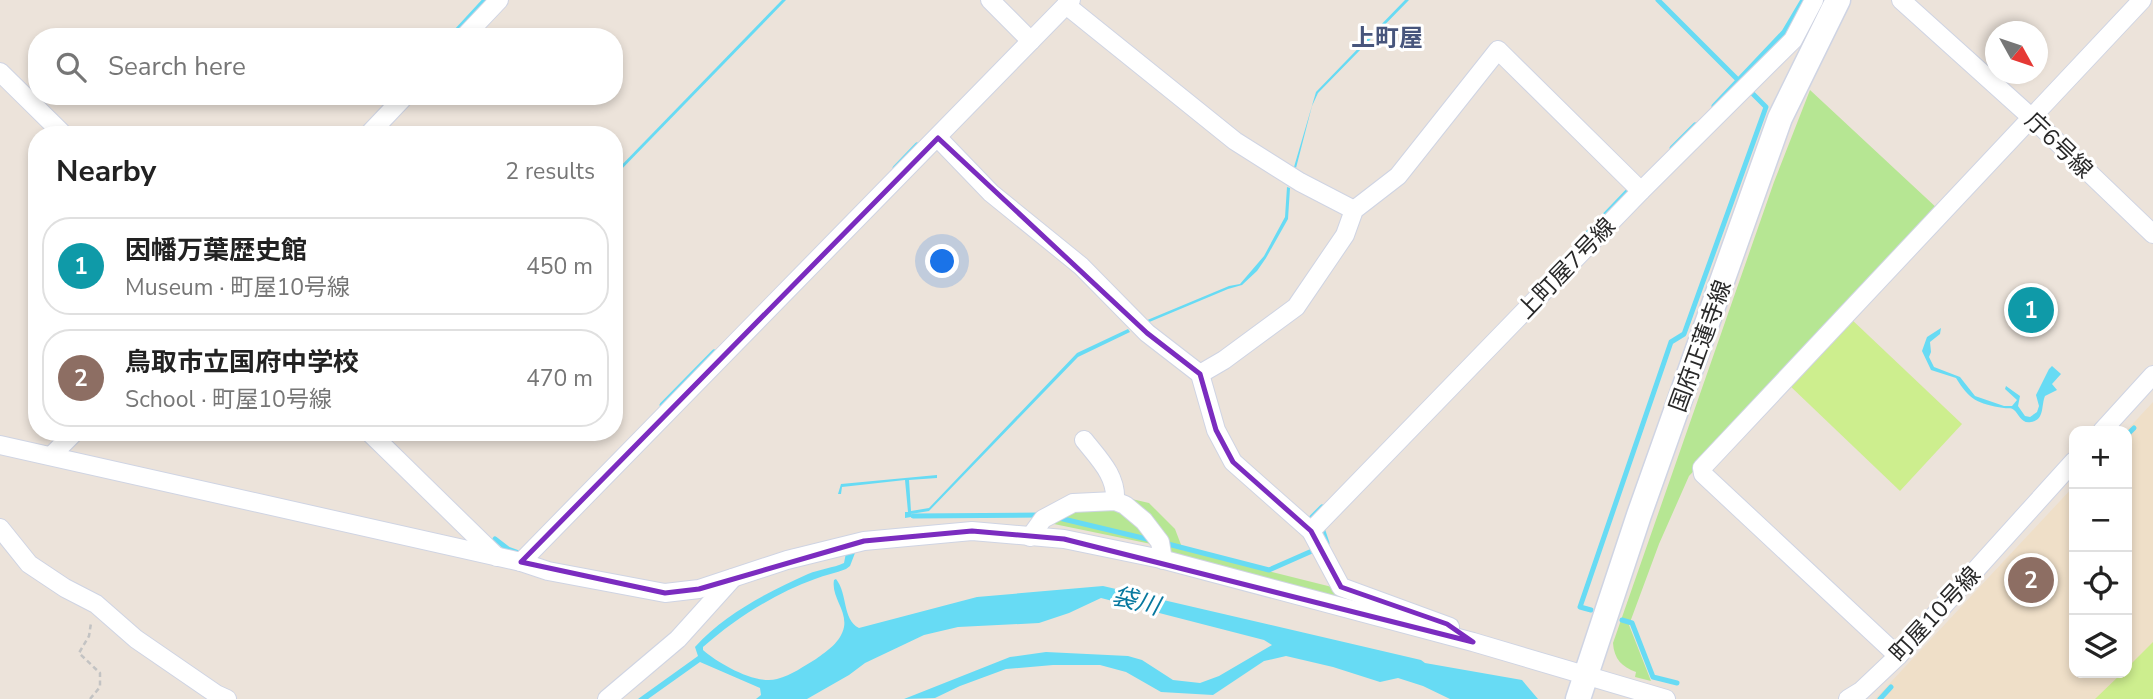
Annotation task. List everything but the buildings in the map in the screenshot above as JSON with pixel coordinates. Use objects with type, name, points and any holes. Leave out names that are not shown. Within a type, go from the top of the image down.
[{"type":"main road","name":"国府正蓮寺線","points":[[1582,688],[1780,118],[1838,0]]},
{"type":"street","points":[[473,28],[499,0]]},
{"type":"street","points":[[990,0],[1031,41]]},
{"type":"street","name":"上町屋7号線","points":[[1311,530],[1641,191],[1793,40],[1814,0]]},
{"type":"street","name":"庁6号線","points":[[1901,0],[2032,118],[2153,234]]},
{"type":"street","points":[[1898,656],[1703,474],[1702,467],[2142,0]]},
{"type":"street","points":[[521,562],[1069,3],[1235,141],[1291,176],[1354,210]]},
{"type":"street","points":[[1200,374],[1224,360],[1296,307],[1345,235],[1354,210],[1398,176],[1498,50],[1641,191]]},
{"type":"street","points":[[0,72],[28,100]]},
{"type":"street","points":[[34,105],[55,126]]},
{"type":"street","points":[[377,126],[396,105]]},
{"type":"street","points":[[938,138],[991,193],[1080,266],[1147,333],[1200,374],[1216,430],[1233,462],[1311,530],[1341,587],[1447,624],[1473,642]]},
{"type":"street","points":[[2107,426],[2153,375]]},
{"type":"street","points":[[1084,440],[1110,474],[1116,489],[1115,501]]},
{"type":"street","points":[[52,455],[66,441]]},
{"type":"street","points":[[378,441],[497,557]]},
{"type":"street","points":[[0,445],[521,562],[548,571],[665,593],[699,589],[864,541],[972,531],[1064,540],[1163,560],[1473,642],[1582,688],[1666,699]]},
{"type":"street","name":"町屋10号線","points":[[1848,699],[1861,691],[1898,656],[2069,467]]},
{"type":"street","points":[[1030,537],[1043,519],[1073,503],[1115,501],[1125,505],[1144,521],[1160,542],[1163,560]]},
{"type":"street","points":[[0,528],[29,564],[101,609],[144,645],[227,699]]},
{"type":"street","points":[[607,699],[678,639],[733,577]]},
{"type":"path","points":[[90,699],[100,687],[100,673],[79,653],[89,636],[91,620],[101,609]]},
{"type":"highlighted area","points":[[938,138],[1147,333],[1200,374],[1216,430],[1233,462],[1311,531],[1341,587],[1447,624],[1473,642],[1064,539],[972,531],[864,541],[699,589],[665,593],[521,562]]},
{"type":"shaded area","points":[[2153,402],[2153,699],[1875,699],[2069,491],[2069,678],[2132,678],[2131,426]]},
{"type":"green space","points":[[1810,90],[1939,210],[1689,476],[1659,544],[1629,625],[1651,681],[1635,677],[1636,672],[1627,668],[1617,658],[1613,643],[1774,182]]},
{"type":"green space","points":[[1849,317],[1962,424],[1900,491],[1788,384]]},
{"type":"green space","points":[[1123,497],[1149,503],[1175,529],[1183,550],[1332,587],[1386,610],[1169,558]]},
{"type":"green space","points":[[1113,506],[1156,545],[1054,524],[1051,520],[1069,508]]},
{"type":"green space","points":[[2153,642],[2153,699],[2095,699],[2117,678],[2132,678],[2132,663]]},
{"type":"water","points":[[782,0],[786,0],[623,168],[623,164]]},
{"type":"water","points":[[1405,0],[1409,0],[1318,93],[1296,168],[1294,167],[1316,92]]},
{"type":"water","points":[[1287,187],[1290,188],[1288,219],[1257,271],[1242,285],[1147,323],[1145,321],[1229,286],[1240,284],[1264,256],[1285,217]]},
{"type":"water","points":[[1941,328],[1940,334],[1930,342],[1929,357],[1934,367],[1960,377],[1975,396],[2012,406],[2017,400],[2005,389],[2006,386],[2020,396],[2018,406],[2025,416],[2030,417],[2037,412],[2039,406],[2036,395],[2049,369],[2052,366],[2061,374],[2052,384],[2057,390],[2045,396],[2039,418],[2025,422],[2014,410],[1980,402],[1965,391],[1956,378],[1931,370],[1922,351],[1927,337]]},
{"type":"water","points":[[1128,329],[1130,332],[1078,357],[929,511],[911,514],[911,517],[905,518],[905,512],[908,512],[905,480],[842,487],[841,494],[838,494],[841,484],[937,475],[937,478],[909,480],[911,511],[929,508],[1077,353]]},
{"type":"water","name":"袋川","points":[[846,553],[855,553],[846,569],[770,599],[729,626],[703,647],[703,650],[728,667],[759,679],[777,679],[793,673],[829,649],[837,642],[842,632],[844,621],[835,592],[836,579],[850,619],[859,628],[977,597],[1103,586],[1425,663],[1522,680],[1538,699],[1450,699],[1398,678],[1380,682],[1286,656],[1264,661],[1213,695],[1161,692],[1126,672],[1100,665],[1053,665],[1006,669],[935,698],[904,699],[1010,657],[1046,652],[1128,656],[1142,660],[1173,680],[1200,683],[1219,676],[1272,645],[1264,640],[1101,598],[1039,623],[958,627],[924,635],[865,663],[807,699],[756,699],[761,695],[760,688],[700,662],[648,699],[638,699],[698,656],[695,647],[733,614],[793,581],[844,563]]},
{"type":"waterway","points":[[459,28],[485,0]]},
{"type":"waterway","points":[[1658,0],[1737,79]]},
{"type":"waterway","points":[[1714,106],[1784,32],[1803,0]]},
{"type":"waterway","points":[[1591,610],[1580,607],[1671,342],[1684,334],[1766,107],[1752,93]]},
{"type":"waterway","points":[[1672,148],[1695,125]]},
{"type":"waterway","points":[[895,168],[917,145]]},
{"type":"waterway","points":[[1583,238],[1627,192]]},
{"type":"waterway","points":[[662,405],[714,352]]},
{"type":"waterway","points":[[1309,520],[1322,507]]},
{"type":"waterway","points":[[913,516],[1042,515]]},
{"type":"waterway","points":[[1059,518],[1151,540]]},
{"type":"waterway","points":[[1323,531],[1327,543]]},
{"type":"waterway","points":[[495,539],[519,553]]},
{"type":"waterway","points":[[1164,543],[1269,570],[1312,551]]},
{"type":"waterway","points":[[1622,620],[1632,623],[1653,677],[1677,683]]},
{"type":"waterway","points":[[1880,699],[1891,687]]},
{"type":"place","name":"因幡万葉歴史館","points":[[2031,310]]},
{"type":"place","name":"鳥取市立国府中学校","points":[[2031,580]]},
{"type":"district","name":"上町屋","points":[[1387,38]]}]
